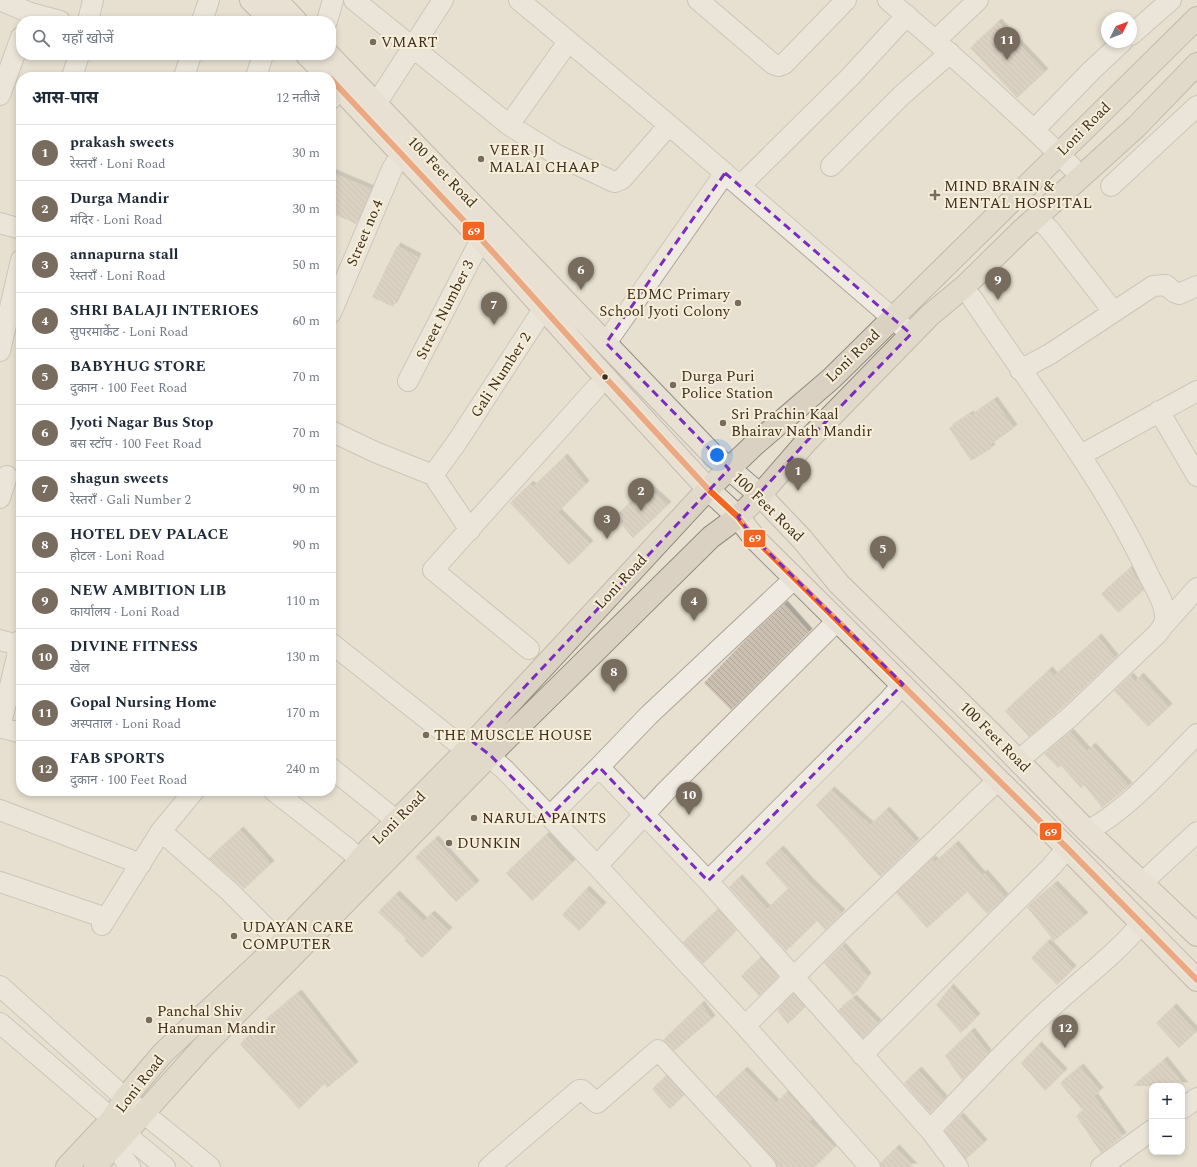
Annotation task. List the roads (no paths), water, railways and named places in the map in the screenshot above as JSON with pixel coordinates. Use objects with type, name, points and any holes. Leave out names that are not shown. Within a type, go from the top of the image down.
[{"type":"highway","name":"Loni Road","points":[[95,1167],[122,1135],[368,866],[397,821],[469,746],[708,489],[754,445],[832,378],[1197,18]]},
{"type":"highway","name":"Loni Road","points":[[122,1135],[125,1098],[163,1053],[280,943],[368,866],[490,755],[711,537],[738,517],[760,495],[807,440],[911,334],[965,286],[1036,217],[1136,128],[1197,64]]},
{"type":"highway","name":"Loni Road","points":[[67,1167],[122,1135]]},
{"type":"main road","points":[[251,0],[267,16]]},
{"type":"main road","points":[[276,0],[291,16]]},
{"type":"main road","name":"100 Feet Road","points":[[336,78],[376,104],[712,454],[760,495],[802,539],[839,584],[1019,760],[1087,832],[1197,935]]},
{"type":"main road","name":"100 Feet Road","points":[[336,83],[401,155],[481,239],[708,489],[738,517],[756,540],[1067,848],[1197,980]]},
{"type":"main road","points":[[1120,903],[1142,883]]},
{"type":"street","points":[[0,0],[26,16]]},
{"type":"street","points":[[89,16],[93,0]]},
{"type":"street","points":[[204,16],[209,0]]},
{"type":"street","points":[[328,16],[333,0]]},
{"type":"street","points":[[354,0],[411,48],[509,125],[557,155],[615,182],[622,179],[669,125]]},
{"type":"street","points":[[376,104],[443,0]]},
{"type":"street","points":[[519,0],[669,125],[911,334]]},
{"type":"street","points":[[698,0],[773,64],[778,66],[784,64],[846,0]]},
{"type":"street","points":[[888,0],[936,40],[1060,153],[1081,177]]},
{"type":"street","points":[[936,40],[978,0]]},
{"type":"street","points":[[1137,30],[1171,0]]},
{"type":"street","points":[[740,186],[851,76],[907,15]]},
{"type":"street","points":[[509,125],[568,42]]},
{"type":"street","points":[[1034,130],[1116,48]]},
{"type":"street","points":[[0,94],[16,51]]},
{"type":"street","points":[[830,166],[902,95],[950,53]]},
{"type":"street","points":[[74,72],[77,60]]},
{"type":"street","points":[[186,72],[189,60]]},
{"type":"street","points":[[257,72],[261,60]]},
{"type":"street","points":[[1111,186],[1197,106]]},
{"type":"street","name":"Street no.4","points":[[336,300],[392,169],[401,155]]},
{"type":"street","points":[[606,343],[725,173]]},
{"type":"street","points":[[1036,217],[1049,229],[1113,312]]},
{"type":"street","points":[[0,223],[16,228]]},
{"type":"street","name":"Street Number 3","points":[[408,381],[481,239]]},
{"type":"street","points":[[1020,370],[1050,354],[1153,286],[1166,285],[1174,292],[1179,294],[1197,286]]},
{"type":"street","points":[[972,298],[1020,370],[1081,455],[1142,560],[1161,600],[1165,617],[1163,626]]},
{"type":"street","points":[[0,351],[13,326],[16,301]]},
{"type":"street","name":"Gali Number 2","points":[[434,475],[544,308]]},
{"type":"street","points":[[529,649],[433,570],[596,388]]},
{"type":"street","points":[[1081,455],[1197,391]]},
{"type":"street","points":[[1159,411],[1197,476]]},
{"type":"street","points":[[336,433],[375,452],[434,475],[470,530]]},
{"type":"street","points":[[0,498],[7,476]]},
{"type":"street","points":[[550,816],[649,715],[795,578]]},
{"type":"street","points":[[1019,760],[1102,689],[1157,634],[1197,588]]},
{"type":"street","points":[[597,866],[644,814],[838,620]]},
{"type":"street","points":[[0,640],[16,643]]},
{"type":"street","points":[[336,647],[469,746],[490,755],[550,816],[745,1026],[870,1167]]},
{"type":"street","points":[[16,661],[0,728],[16,732]]},
{"type":"street","points":[[708,881],[888,701],[902,684]]},
{"type":"street","points":[[1087,832],[1102,823],[1148,783],[1197,734]]},
{"type":"street","points":[[599,767],[708,881],[930,1130],[958,1167]]},
{"type":"street","points":[[336,772],[397,821]]},
{"type":"street","points":[[745,1026],[793,977],[998,780]]},
{"type":"street","points":[[0,882],[104,922],[161,831],[190,796]]},
{"type":"street","points":[[280,796],[368,866]]},
{"type":"street","points":[[0,810],[141,864]]},
{"type":"street","points":[[161,831],[229,891],[280,943]]},
{"type":"street","points":[[1142,883],[1197,832]]},
{"type":"street","points":[[862,1055],[1051,867],[1067,848]]},
{"type":"street","points":[[930,1130],[1021,1036],[1069,991],[1126,942],[1141,924]]},
{"type":"street","points":[[0,986],[125,1098],[145,1111],[210,1167]]},
{"type":"street","points":[[0,1023],[122,1135],[165,1167]]},
{"type":"street","points":[[489,1167],[578,1090],[582,1090],[597,1103],[658,1050],[755,1163]]},
{"type":"street","points":[[1101,1167],[1149,1132]]},
{"type":"street","points":[[122,1135],[130,1167]]},
{"type":"place","name":"VMART","points":[[373,42]]},
{"type":"place","name":"Gopal Nursing Home","points":[[1007,60]]},
{"type":"place","name":"VEER JI MALAI CHAAP","points":[[481,159]]},
{"type":"place","name":"MIND BRAIN & MENTAL HOSPITAL","points":[[935,195]]},
{"type":"place","name":"Jyoti Nagar Bus Stop","points":[[581,290]]},
{"type":"place","name":"NEW AMBITION LIB","points":[[998,300]]},
{"type":"place","name":"EDMC Primary School Jyoti Colony","points":[[738,303]]},
{"type":"place","name":"shagun sweets","points":[[494,325]]},
{"type":"place","name":"Durga Puri Police Station","points":[[673,385]]},
{"type":"place","name":"Sri Prachin Kaal Bhairav Nath Mandir","points":[[723,423]]},
{"type":"place","name":"prakash sweets","points":[[798,491]]},
{"type":"place","name":"Durga Mandir","points":[[641,511]]},
{"type":"place","name":"annapurna stall","points":[[607,539]]},
{"type":"place","name":"BABYHUG STORE","points":[[883,569]]},
{"type":"place","name":"SHRI BALAJI INTERIOES","points":[[694,621]]},
{"type":"place","name":"HOTEL DEV PALACE","points":[[614,692]]},
{"type":"place","name":"THE MUSCLE HOUSE","points":[[426,735]]},
{"type":"place","name":"DIVINE FITNESS","points":[[689,815]]},
{"type":"place","name":"NARULA PAINTS","points":[[474,818]]},
{"type":"place","name":"DUNKIN","points":[[449,843]]},
{"type":"place","name":"UDAYAN CARE COMPUTER","points":[[234,936]]},
{"type":"place","name":"Panchal Shiv Hanuman Mandir","points":[[149,1020]]},
{"type":"place","name":"FAB SPORTS","points":[[1065,1048]]}]
